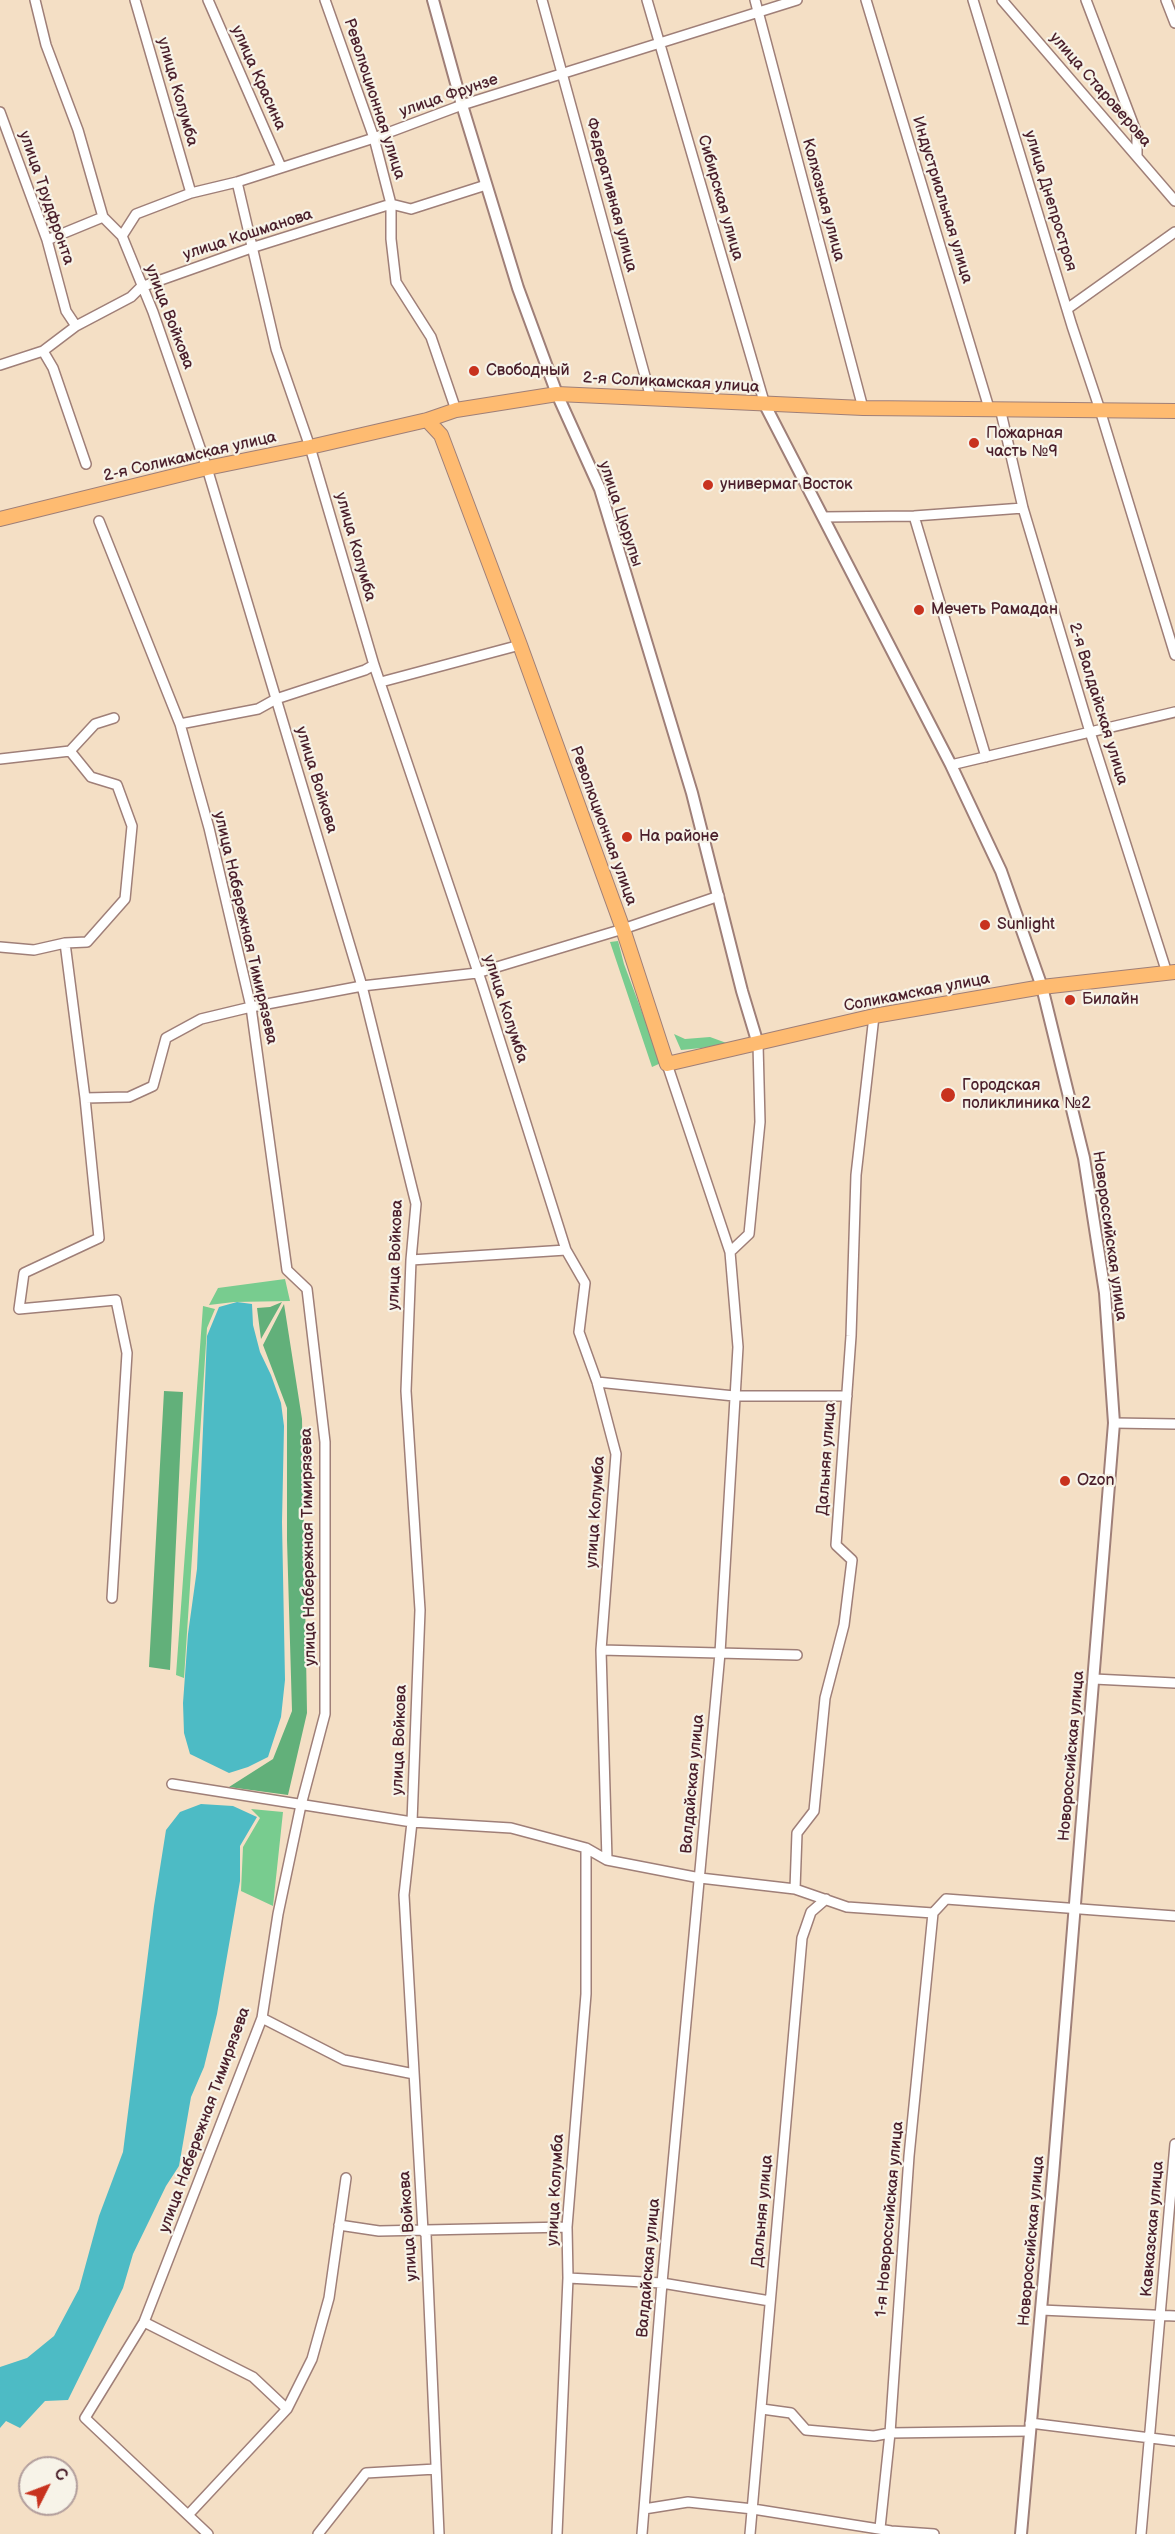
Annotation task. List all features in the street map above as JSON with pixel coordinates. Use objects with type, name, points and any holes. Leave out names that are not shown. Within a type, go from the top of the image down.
[{"type":"main road","name":"2-я Соликамская улица","points":[[0,519],[207,468],[426,420],[456,410],[557,394],[863,408],[1175,411]]},
{"type":"main road","name":"Революционная улица","points":[[426,420],[441,435],[520,645],[623,929],[667,1064]]},
{"type":"main road","name":"Соликамская улица","points":[[667,1064],[874,1016],[1042,987],[1171,972]]},
{"type":"street","name":"улица Войкова","points":[[35,0],[46,45],[78,130],[103,217],[122,236],[153,312],[207,468],[362,986],[416,1204],[411,1260],[406,1391],[420,1610],[412,1822],[404,1894],[423,2231],[426,2234],[439,2534]]},
{"type":"street","name":"улица Колумба","points":[[135,0],[191,193]]},
{"type":"street","name":"улица Красина","points":[[208,0],[281,167]]},
{"type":"street","name":"Революционная улица","points":[[325,0],[374,138],[391,204],[391,238],[396,282],[431,336],[456,410]]},
{"type":"street","name":"улица Цюрупы","points":[[433,0],[462,105],[518,288],[557,394],[600,489],[692,793],[742,991],[758,1044]]},
{"type":"street","name":"Федеративная улица","points":[[542,0],[651,398]]},
{"type":"street","name":"Сибирская улица","points":[[647,0],[765,405]]},
{"type":"street","name":"Колхозная улица","points":[[755,0],[863,408]]},
{"type":"street","name":"улица Фрунзе","points":[[122,236],[136,214],[191,193],[237,182],[374,138],[462,105],[797,0]]},
{"type":"street","name":"Индустриальная улица","points":[[866,0],[995,408]]},
{"type":"street","name":"улица Днепростроя","points":[[973,0],[1175,655]]},
{"type":"street","name":"улица Староверова","points":[[1002,0],[1137,154],[1175,201]]},
{"type":"street","points":[[1086,0],[1137,134],[1137,154]]},
{"type":"street","points":[[1166,0],[1175,22]]},
{"type":"street","name":"улица Трудфронта","points":[[0,112],[47,240],[66,311],[76,326]]},
{"type":"street","name":"улица Колумба","points":[[237,182],[276,349],[310,447],[374,665],[477,973],[566,1250],[585,1282],[579,1332],[597,1382],[616,1454],[601,1650],[607,1860]]},
{"type":"street","name":"улица Кошманова","points":[[0,365],[43,351],[76,326],[131,297],[141,287],[251,248],[391,204],[411,209],[486,185]]},
{"type":"street","points":[[47,240],[103,217]]},
{"type":"street","points":[[1068,309],[1175,232]]},
{"type":"street","points":[[43,351],[53,368],[86,464]]},
{"type":"street","name":"Новороссийская улица","points":[[765,405],[951,765],[1001,871],[1042,987],[1084,1158],[1105,1293],[1114,1423],[1021,2534]]},
{"type":"street","name":"2-я Валдайская улица","points":[[995,408],[1090,732],[1171,972]]},
{"type":"street","points":[[823,517],[914,516],[1023,508]]},
{"type":"street","points":[[914,516],[986,757]]},
{"type":"street","name":"улица Набережная Тимирязева","points":[[99,521],[180,724],[209,828],[251,1007],[287,1270],[307,1289],[325,1442],[325,1714],[301,1805],[278,1914],[262,2018],[144,2322],[86,2418],[189,2514]]},
{"type":"street","points":[[381,682],[520,645]]},
{"type":"street","points":[[180,724],[258,709],[276,699],[374,665]]},
{"type":"street","points":[[951,765],[1175,712]]},
{"type":"street","points":[[0,759],[70,751],[95,724],[114,718]]},
{"type":"street","points":[[0,947],[34,950],[65,943],[87,942],[125,899],[132,826],[117,785],[92,777],[70,751]]},
{"type":"street","points":[[85,1098],[129,1097],[153,1086],[166,1038],[201,1019],[362,986],[477,973],[623,929],[719,896]]},
{"type":"street","points":[[65,943],[85,1098],[99,1238],[24,1273],[19,1309],[116,1300],[127,1353],[112,1598]]},
{"type":"street","name":"Дальняя улица","points":[[795,1889],[797,1833],[814,1811],[825,1698],[844,1625],[852,1560],[836,1545],[851,1336],[856,1175],[874,1016]]},
{"type":"street","points":[[730,1252],[749,1234],[760,1122],[758,1044]]},
{"type":"street","name":"Революционная улица","points":[[667,1064],[730,1252]]},
{"type":"street","points":[[411,1260],[566,1250]]},
{"type":"street","name":"Валдайская улица","points":[[642,2534],[662,2283],[720,1653],[738,1347],[730,1252]]},
{"type":"street","points":[[597,1382],[734,1396],[847,1396]]},
{"type":"street","points":[[1114,1423],[1175,1425]]},
{"type":"street","points":[[601,1650],[796,1655]]},
{"type":"street","points":[[1094,1680],[1175,1683]]},
{"type":"street","points":[[172,1784],[412,1822],[511,1828],[586,1848],[607,1860],[700,1878],[795,1889],[847,1907],[933,1912],[946,1899],[1175,1916]]},
{"type":"street","name":"улица Колумба","points":[[557,2534],[568,2278],[567,2227],[585,1994],[586,1848]]},
{"type":"street","name":"Дальняя улица","points":[[750,2534],[802,1938],[811,1912],[826,1899]]},
{"type":"street","name":"1-я Новороссийская улица","points":[[880,2528],[890,2433],[909,2156],[933,1912]]},
{"type":"street","points":[[262,2018],[344,2060],[414,2074]]},
{"type":"street","name":"Кавказская улица","points":[[1142,2534],[1175,2144]]},
{"type":"street","points":[[208,2534],[189,2514],[287,2409],[312,2359],[329,2298],[346,2178]]},
{"type":"street","points":[[339,2225],[379,2230],[423,2231],[567,2227]]},
{"type":"street","points":[[568,2278],[662,2283],[770,2301]]},
{"type":"street","points":[[1041,2310],[1175,2316]]},
{"type":"street","points":[[144,2322],[253,2377],[287,2409]]},
{"type":"street","points":[[762,2409],[791,2413],[806,2430],[874,2436],[890,2433],[1029,2427],[1175,2441]]},
{"type":"street","points":[[318,2534],[366,2473],[436,2469]]},
{"type":"street","points":[[644,2509],[688,2502],[880,2528],[891,2532],[934,2534]]},
{"type":"green space","points":[[618,941],[624,964],[661,1063],[652,1067],[610,942]]},
{"type":"green space","points":[[674,1034],[685,1039],[710,1037],[732,1045],[681,1050]]},
{"type":"green space","points":[[285,1279],[290,1301],[209,1305],[218,1288]]},
{"type":"green space","points":[[282,1302],[261,1339],[257,1308],[270,1307]]},
{"type":"green space","points":[[284,1304],[302,1419],[307,1713],[288,1795],[229,1787],[273,1759],[292,1711],[287,1540],[287,1408],[263,1345]]},
{"type":"green space","points":[[203,1306],[215,1309],[207,1328],[184,1678],[176,1675]]},
{"type":"green space","points":[[164,1391],[183,1392],[170,1670],[149,1667]]},
{"type":"green space","points":[[251,1809],[283,1812],[273,1906],[241,1891],[243,1847],[260,1818]]},
{"type":"water","points":[[237,1302],[252,1304],[253,1325],[260,1352],[281,1403],[284,1426],[282,1522],[285,1680],[281,1717],[268,1757],[229,1773],[190,1754],[184,1733],[183,1703],[188,1634],[197,1569],[207,1336],[219,1307]]},
{"type":"water","points":[[201,1804],[233,1806],[257,1817],[240,1846],[240,1881],[217,2014],[204,2067],[191,2097],[179,2166],[166,2186],[133,2254],[123,2288],[68,2400],[45,2401],[20,2428],[6,2421],[0,2428],[0,2367],[27,2358],[54,2336],[79,2289],[99,2216],[123,2152],[154,1906],[166,1830],[180,1812]]},
{"type":"place","name":"Свободный","points":[[474,371]]},
{"type":"place","name":"Пожарная часть №9","points":[[974,443]]},
{"type":"place","name":"универмаг Восток","points":[[708,485]]},
{"type":"place","name":"Мечеть Рамадан","points":[[919,610]]},
{"type":"place","name":"На районе","points":[[627,837]]},
{"type":"place","name":"Sunlight","points":[[985,925]]},
{"type":"place","name":"Билайн","points":[[1070,1000]]},
{"type":"place","name":"Городская поликлиника №2","points":[[948,1095]]},
{"type":"place","name":"Ozon","points":[[1065,1481]]}]
